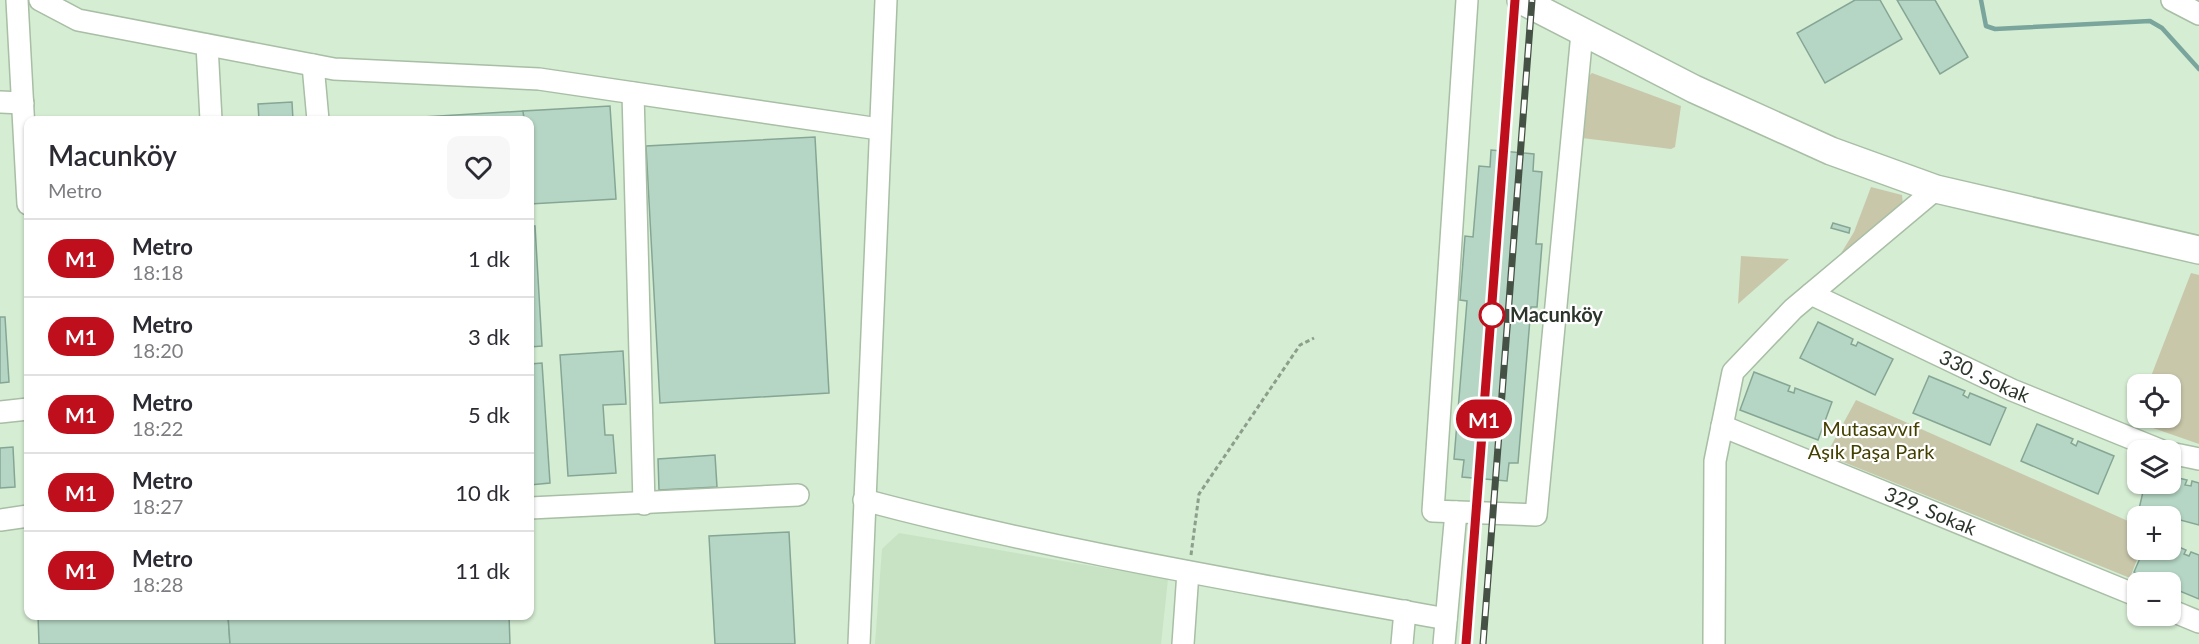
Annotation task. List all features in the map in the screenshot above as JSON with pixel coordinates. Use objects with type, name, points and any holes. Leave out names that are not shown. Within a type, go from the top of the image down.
[{"type":"main road","points":[[1521,0],[1582,33],[1758,120],[1831,151],[1936,189],[2199,250]]},
{"type":"street","points":[[17,0],[24,123]]},
{"type":"street","points":[[40,0],[78,20],[334,69],[538,79],[879,129]]},
{"type":"street","points":[[859,644],[886,0]]},
{"type":"street","points":[[1467,0],[1433,511],[1536,515],[1582,33]]},
{"type":"street","points":[[2172,0],[2199,14]]},
{"type":"street","points":[[207,45],[211,116]]},
{"type":"street","points":[[313,65],[318,116]]},
{"type":"street","points":[[633,93],[644,504]]},
{"type":"street","points":[[0,102],[23,103]]},
{"type":"street","points":[[1714,644],[1715,461],[1733,372],[1793,309],[1936,189]]},
{"type":"street","name":"330. Sokak","points":[[1811,294],[2012,390],[2135,440]]},
{"type":"street","points":[[0,412],[24,409]]},
{"type":"street","name":"329. Sokak","points":[[1722,426],[2127,592]]},
{"type":"street","points":[[2181,455],[2199,459]]},
{"type":"street","points":[[534,508],[798,495]]},
{"type":"street","points":[[864,500],[958,525],[1188,572],[1446,619]]},
{"type":"street","points":[[1444,644],[1456,512]]},
{"type":"street","points":[[0,520],[24,517]]},
{"type":"street","points":[[1183,644],[1188,572]]},
{"type":"street","points":[[1402,644],[1404,611]]},
{"type":"street","points":[[2181,615],[2199,622]]},
{"type":"path","points":[[1188,572],[1199,494],[1300,345],[1314,338]]},
{"type":"shaded area","points":[[899,533],[1168,579],[1161,644],[875,644],[882,549]]},
{"type":"green space","points":[[1592,73],[1681,106],[1675,147],[1671,149],[1582,138],[1587,78]]},
{"type":"green space","points":[[1871,187],[1902,195],[1903,205],[1837,260],[1854,232]]},
{"type":"green space","points":[[1741,256],[1789,259],[1738,304]]},
{"type":"green space","points":[[2191,273],[2199,275],[2199,444],[2153,428],[2181,428],[2181,374],[2152,374]]},
{"type":"green space","name":"Mutasavvıf Aşık Paşa Park","points":[[1856,400],[2127,521],[2127,560],[2137,560],[2132,572],[2127,572],[2127,577],[1826,455]]},
{"type":"building","points":[[1855,0],[1880,0],[1902,39],[1825,83],[1797,33]]},
{"type":"building","points":[[1897,0],[1935,0],[1968,57],[1940,74]]},
{"type":"building","points":[[292,102],[293,116],[259,116],[258,104]]},
{"type":"building","points":[[610,106],[616,199],[534,204],[534,116],[524,116],[523,111]]},
{"type":"building","points":[[523,111],[524,116],[439,116]]},
{"type":"building","points":[[815,137],[829,393],[660,403],[646,146]]},
{"type":"building","points":[[1491,150],[1534,154],[1533,171],[1542,172],[1536,244],[1542,244],[1537,307],[1531,307],[1518,463],[1509,463],[1507,481],[1462,477],[1464,460],[1454,459],[1467,301],[1460,300],[1465,236],[1473,237],[1479,166],[1490,167]]},
{"type":"building","points":[[1833,223],[1850,228],[1849,233],[1831,228]]},
{"type":"building","points":[[534,226],[535,226],[542,346],[534,347]]},
{"type":"building","points":[[0,317],[5,317],[9,382],[0,383]]},
{"type":"building","points":[[1818,322],[1853,339],[1851,344],[1856,346],[1858,342],[1893,359],[1875,395],[1800,358]]},
{"type":"building","points":[[623,351],[626,404],[603,405],[605,435],[613,435],[616,473],[568,476],[560,355]]},
{"type":"building","points":[[542,363],[550,483],[534,485],[534,364]]},
{"type":"building","points":[[1754,372],[1790,386],[1788,391],[1794,393],[1795,388],[1832,402],[1818,440],[1740,410]]},
{"type":"building","points":[[1929,376],[1965,391],[1963,395],[1968,398],[1970,393],[2006,408],[1990,445],[1913,413]]},
{"type":"building","points":[[2037,424],[2073,439],[2071,443],[2076,446],[2078,441],[2114,456],[2098,494],[2021,461]]},
{"type":"building","points":[[13,447],[15,487],[0,488],[0,448]]},
{"type":"building","points":[[715,455],[717,487],[659,490],[658,459]]},
{"type":"building","points":[[2181,479],[2187,480],[2185,485],[2191,486],[2192,481],[2199,483],[2199,525],[2181,520],[2181,506],[2140,506],[2142,494],[2181,494]]},
{"type":"building","points":[[789,532],[795,644],[715,644],[709,536]]},
{"type":"building","points":[[2181,548],[2186,550],[2184,554],[2189,556],[2191,552],[2199,555],[2199,599],[2181,592],[2181,572],[2134,572],[2139,560],[2181,560]]},
{"type":"building","points":[[38,620],[228,620],[230,644],[39,644]]},
{"type":"building","points":[[228,620],[509,620],[510,644],[230,644]]},
{"type":"waterway","points":[[1981,0],[1986,26],[1995,29],[2150,21],[2162,28],[2199,69]]},
{"type":"railway","points":[[1466,644],[1515,0]]},
{"type":"railway","points":[[1483,644],[1532,0]]},
{"type":"metro line","name":"M1","points":[[1466,644],[1515,0]]},
{"type":"place","name":"Macunköy","points":[[1492,315]]}]
